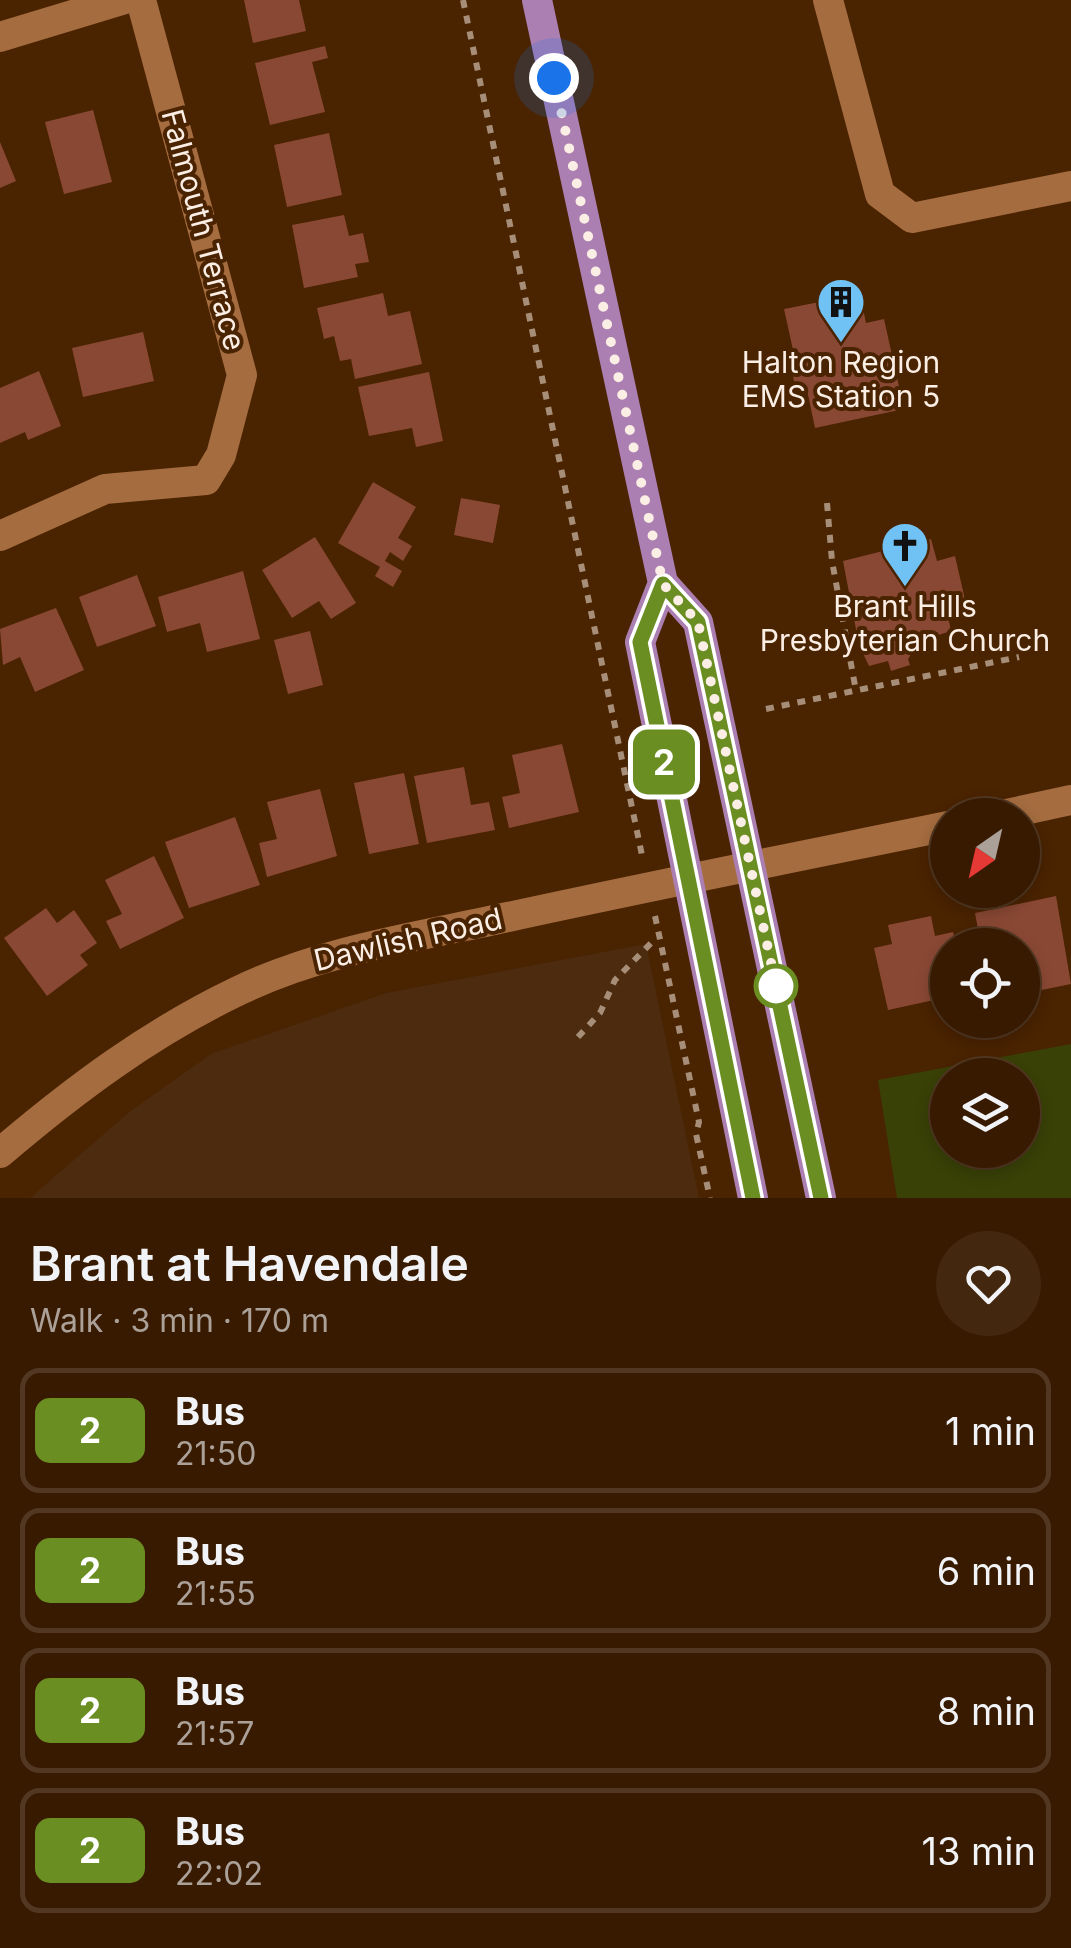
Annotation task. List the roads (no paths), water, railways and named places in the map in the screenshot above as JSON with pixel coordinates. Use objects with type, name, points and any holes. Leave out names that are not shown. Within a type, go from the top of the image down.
[{"type":"main road","points":[[537,0],[663,584],[698,622],[821,1198]]},
{"type":"main road","points":[[663,584],[640,642],[753,1198]]},
{"type":"street","points":[[0,38],[122,0]]},
{"type":"street","name":"Falmouth Terrace","points":[[0,536],[105,489],[206,480],[221,456],[242,375],[141,0]]},
{"type":"street","points":[[828,0],[880,194],[912,218],[1071,186]]},
{"type":"street","points":[[1040,807],[1071,800]]},
{"type":"street","name":"Dawlish Road","points":[[0,1153],[89,1079],[157,1034],[239,990],[323,956],[688,876],[930,830]]},
{"type":"place","name":"Halton Region EMS Station 5","points":[[841,344]]},
{"type":"place","name":"Brant Hills Presbyterian Church","points":[[905,588]]}]
